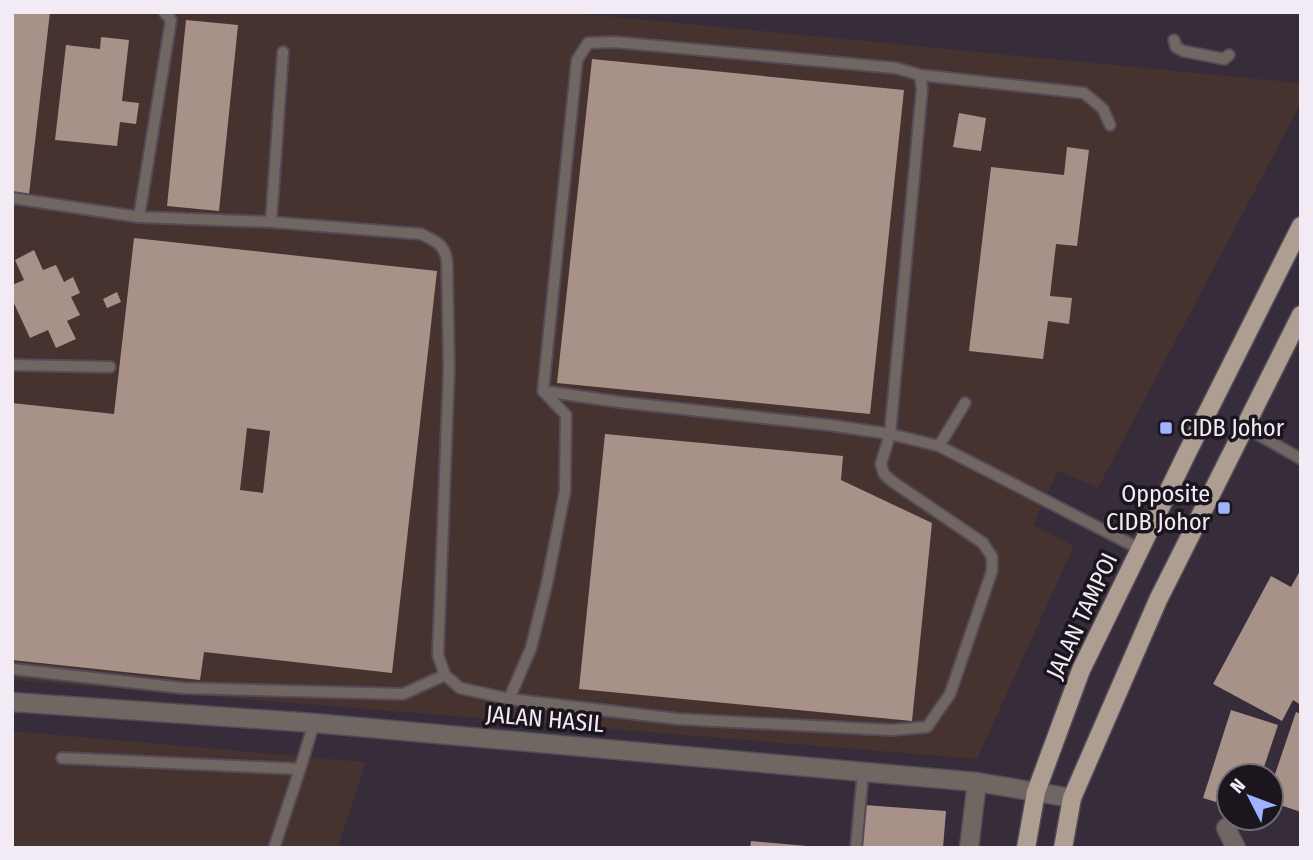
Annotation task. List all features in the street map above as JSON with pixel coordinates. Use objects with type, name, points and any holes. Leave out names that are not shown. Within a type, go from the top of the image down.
[{"type":"main road","name":"JALAN TAMPOI","points":[[1026,848],[1036,792],[1081,670],[1301,226]]},
{"type":"main road","points":[[1063,848],[1072,798],[1158,600],[1301,315]]},
{"type":"street","name":"JALAN HASIL","points":[[12,702],[314,723],[977,782],[1072,798]]},
{"type":"street","points":[[969,848],[977,782]]},
{"type":"street","points":[[1228,832],[1236,848]]},
{"type":"lane","points":[[139,217],[171,20],[164,12]]},
{"type":"lane","points":[[1174,40],[1176,47],[1183,51],[1224,59],[1229,55]]},
{"type":"lane","points":[[509,699],[531,648],[565,491],[566,415],[543,391],[577,60],[588,43],[614,42],[897,68],[920,75],[1084,93],[1103,109],[1110,125]]},
{"type":"lane","points":[[271,222],[283,52]]},
{"type":"lane","points":[[12,198],[139,217],[271,222],[421,234],[440,243],[446,253],[449,369],[438,655],[445,675],[460,688],[509,699],[678,719],[891,730],[927,727],[950,695],[992,571],[992,557],[983,542],[893,482],[884,474],[881,464],[890,434],[922,89],[920,75]]},
{"type":"lane","points":[[12,365],[110,367]]},
{"type":"lane","points":[[543,391],[829,425],[890,434],[939,446],[1140,550]]},
{"type":"lane","points":[[939,446],[965,403]]},
{"type":"lane","points":[[1245,427],[1301,459]]},
{"type":"lane","points":[[12,669],[183,688],[403,694],[445,675]]},
{"type":"lane","points":[[274,848],[314,723]]},
{"type":"lane","points":[[62,758],[300,769]]},
{"type":"lane","points":[[856,848],[863,772]]},
{"type":"shaded area","points":[[12,12],[564,12],[1301,83],[1301,103],[1098,488],[1058,471],[1033,525],[1074,546],[977,759],[12,680]]},
{"type":"shaded area","points":[[12,731],[366,762],[338,848],[12,848]]},
{"type":"building","points":[[12,12],[50,12],[29,194],[12,192]]},
{"type":"building","points":[[186,20],[238,25],[219,211],[167,206]]},
{"type":"building","points":[[101,37],[129,40],[122,101],[139,103],[136,124],[120,122],[117,146],[55,140],[66,45],[100,49]]},
{"type":"building","points":[[592,59],[904,90],[870,414],[557,383]]},
{"type":"building","points":[[959,113],[986,118],[981,151],[953,147]]},
{"type":"building","points":[[1067,147],[1089,150],[1077,246],[1056,244],[1050,296],[1072,298],[1069,324],[1048,321],[1043,359],[969,351],[991,167],[1064,175]]},
{"type":"building","points":[[134,238],[437,271],[392,673],[204,652],[200,680],[12,660],[12,403],[114,414]],"holes":[[[247,428],[270,431],[263,493],[240,490]]]},
{"type":"building","points":[[34,250],[43,270],[56,265],[64,282],[73,277],[80,293],[71,297],[80,315],[67,321],[76,339],[56,348],[48,330],[30,338],[12,299],[12,285],[24,280],[15,260]]},
{"type":"building","points":[[117,292],[121,302],[107,308],[103,299]]},
{"type":"building","points":[[605,434],[843,456],[841,480],[932,523],[912,721],[579,689]]},
{"type":"building","points":[[1301,569],[1301,705],[1293,700],[1282,721],[1213,684],[1271,576],[1291,587]]},
{"type":"building","points":[[1231,710],[1278,725],[1266,762],[1215,762],[1215,802],[1203,798]]},
{"type":"building","points":[[1296,712],[1301,714],[1301,812],[1285,807],[1285,762],[1279,762]]},
{"type":"building","points":[[864,805],[946,811],[943,848],[861,848]]},
{"type":"building","points":[[751,841],[807,846],[807,848],[750,848]]},
{"type":"place","name":"CIDB Johor","points":[[1166,428]]},
{"type":"place","name":"Opposite CIDB Johor","points":[[1224,508]]}]
